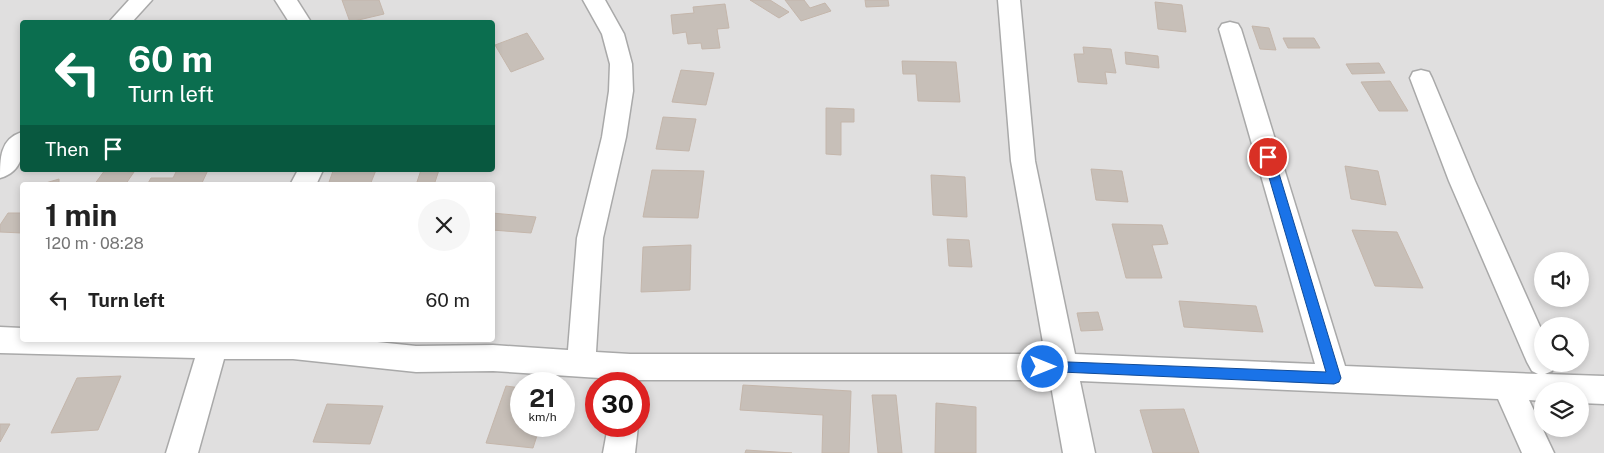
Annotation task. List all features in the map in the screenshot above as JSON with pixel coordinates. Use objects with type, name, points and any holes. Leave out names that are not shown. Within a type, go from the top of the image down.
[{"type":"street","points":[[122,20],[141,0]]},
{"type":"street","points":[[286,0],[299,20]]},
{"type":"street","points":[[581,364],[590,238],[614,137],[621,91],[621,64],[613,34],[594,0]]},
{"type":"street","points":[[1009,0],[1024,161],[1079,453]]},
{"type":"street","points":[[1230,29],[1334,378]]},
{"type":"street","points":[[1420,78],[1462,181],[1534,344]]},
{"type":"street","points":[[0,168],[20,143]]},
{"type":"street","points":[[0,340],[20,340]]},
{"type":"street","points":[[143,342],[294,346],[416,359],[493,358],[581,364],[613,372]]},
{"type":"street","points":[[182,453],[214,343]]},
{"type":"street","points":[[650,376],[1062,367],[1507,385],[1543,372]]},
{"type":"street","points":[[1549,372],[1604,390]]},
{"type":"street","points":[[1507,385],[1538,453]]},
{"type":"street","points":[[619,453],[621,437]]},
{"type":"shaded area","points":[[0,0],[1604,0],[1604,453],[0,453]]},
{"type":"building","points":[[342,0],[379,0],[384,14],[358,20],[349,20]]},
{"type":"building","points":[[750,0],[770,0],[789,12],[779,18]]},
{"type":"building","points":[[785,0],[804,0],[810,8],[825,3],[831,11],[801,21]]},
{"type":"building","points":[[865,0],[888,0],[889,6],[866,7]]},
{"type":"building","points":[[1155,2],[1182,5],[1186,32],[1158,29]]},
{"type":"building","points":[[725,4],[729,28],[717,29],[720,48],[702,49],[701,43],[688,44],[686,32],[673,34],[671,15],[694,13],[693,7]]},
{"type":"building","points":[[1252,26],[1269,28],[1276,50],[1260,49]]},
{"type":"building","points":[[527,33],[544,59],[511,72],[495,45]]},
{"type":"building","points":[[1283,38],[1314,38],[1320,48],[1288,48]]},
{"type":"building","points":[[1083,47],[1111,49],[1116,73],[1105,72],[1107,84],[1078,82],[1074,54],[1084,54]]},
{"type":"building","points":[[1125,52],[1158,56],[1159,68],[1126,64]]},
{"type":"building","points":[[902,61],[956,62],[960,102],[918,101],[916,74],[903,74]]},
{"type":"building","points":[[1379,63],[1385,73],[1352,74],[1346,64]]},
{"type":"building","points":[[681,70],[714,73],[706,105],[672,102]]},
{"type":"building","points":[[1390,81],[1408,111],[1379,111],[1361,82]]},
{"type":"building","points":[[826,108],[854,109],[854,122],[841,122],[841,155],[826,154]]},
{"type":"building","points":[[663,117],[696,119],[689,151],[656,149]]},
{"type":"building","points":[[1345,166],[1378,171],[1386,205],[1351,199]]},
{"type":"building","points":[[1091,169],[1122,171],[1128,202],[1096,200]]},
{"type":"building","points":[[652,170],[704,171],[698,218],[643,217]]},
{"type":"building","points":[[104,172],[134,172],[127,182],[96,182]]},
{"type":"building","points":[[176,172],[207,172],[202,182],[149,182],[151,178],[173,178]]},
{"type":"building","points":[[333,172],[375,172],[371,182],[329,182]]},
{"type":"building","points":[[420,172],[438,172],[435,182],[417,182]]},
{"type":"building","points":[[931,175],[965,177],[967,217],[933,215]]},
{"type":"building","points":[[8,213],[20,213],[20,233],[0,232],[0,225]]},
{"type":"building","points":[[495,213],[536,217],[531,233],[495,230]]},
{"type":"building","points":[[1112,224],[1162,225],[1168,244],[1152,245],[1162,278],[1126,278]]},
{"type":"building","points":[[1352,230],[1397,232],[1423,288],[1375,286]]},
{"type":"building","points":[[947,239],[969,240],[972,267],[949,266]]},
{"type":"building","points":[[691,245],[690,290],[641,292],[643,247]]},
{"type":"building","points":[[1179,301],[1256,306],[1263,332],[1184,327]]},
{"type":"building","points":[[1098,312],[1103,330],[1081,331],[1077,313]]},
{"type":"building","points":[[121,376],[98,430],[51,433],[77,378]]},
{"type":"building","points":[[743,385],[851,391],[849,453],[822,453],[823,415],[740,410]]},
{"type":"building","points":[[506,386],[510,387],[510,437],[536,437],[533,448],[486,443]]},
{"type":"building","points":[[872,395],[896,395],[902,453],[878,453]]},
{"type":"building","points":[[936,403],[976,407],[976,453],[935,453]]},
{"type":"building","points":[[327,404],[383,406],[370,444],[313,442]]},
{"type":"building","points":[[1184,409],[1199,453],[1153,453],[1140,410]]},
{"type":"building","points":[[0,424],[10,424],[0,442]]},
{"type":"building","points":[[746,450],[792,453],[745,453]]},
{"type":"route","points":[[1043,367],[1334,378],[1268,157]]}]
